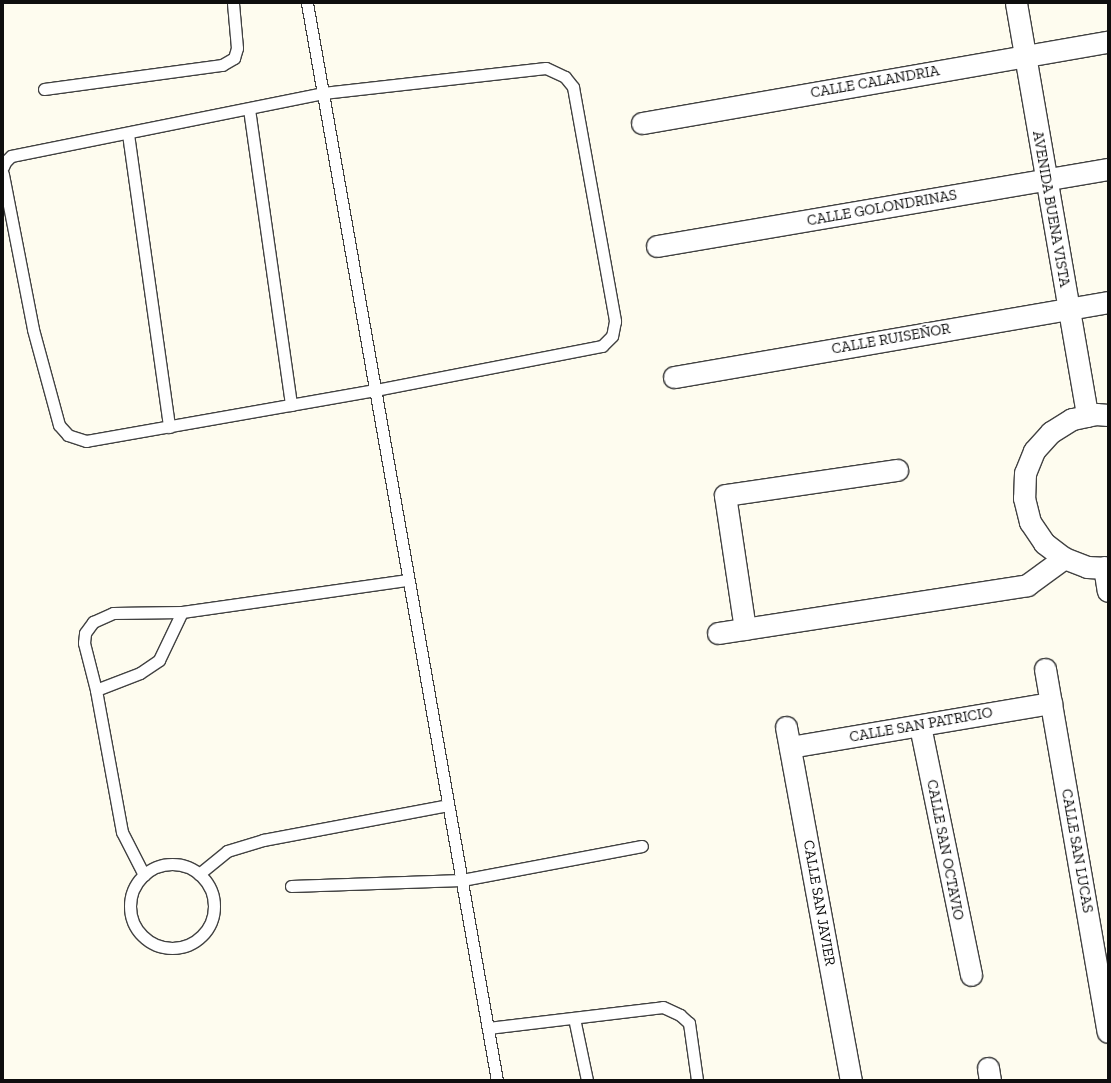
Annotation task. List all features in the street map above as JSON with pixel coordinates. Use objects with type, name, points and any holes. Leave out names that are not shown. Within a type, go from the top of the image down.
[{"type":"street","name":"AVENIDA BUENA VISTA","points":[[1016,3],[1086,416]]},
{"type":"street","name":"CALLE CALANDRIA","points":[[642,123],[1108,42]]},
{"type":"street","name":"CALLE GOLONDRINAS","points":[[657,246],[1108,170]]},
{"type":"street","name":"CALLE RUISEÑOR","points":[[674,377],[1108,302]]},
{"type":"street","points":[[1108,415],[1096,414],[1072,419],[1051,432],[1034,451],[1025,474],[1024,498],[1030,522],[1044,543],[1064,558],[1087,567],[1106,567],[1108,591]]},
{"type":"street","points":[[745,629],[725,495],[897,470]]},
{"type":"street","points":[[718,633],[1027,585],[1064,558]]},
{"type":"street","name":"CALLE SAN LUCAS","points":[[1045,670],[1105,1000],[1108,1032]]},
{"type":"street","name":"CALLE SAN PATRICIO","points":[[790,747],[1051,703]]},
{"type":"street","name":"CALLE SAN OCTAVIO","points":[[920,726],[970,975]]},
{"type":"street","name":"CALLE SAN JAVIER","points":[[786,727],[851,1080]]},
{"type":"lane","points":[[44,89],[222,65],[234,58],[237,48],[233,3]]},
{"type":"lane","points":[[307,3],[497,1080]]},
{"type":"lane","points":[[3,168],[5,162],[11,156],[128,134],[323,94],[546,68],[564,77],[573,87],[615,321],[612,336],[602,346],[375,390],[86,441],[68,435],[59,425],[33,329],[3,174]]},
{"type":"lane","points":[[249,109],[292,405]]},
{"type":"lane","points":[[128,134],[169,427]]},
{"type":"lane","points":[[144,875],[122,832],[96,690],[84,643],[85,633],[93,622],[113,613],[182,612],[408,580]]},
{"type":"lane","points":[[96,690],[140,673],[159,660],[182,612]]},
{"type":"lane","points":[[199,874],[228,851],[262,840],[448,805]]},
{"type":"lane","points":[[291,886],[462,880],[642,846]]},
{"type":"lane","points":[[166,865],[178,865],[189,868],[199,874],[207,883],[212,894],[214,906],[212,918],[207,929],[199,938],[178,948],[166,948],[154,944],[144,938],[136,929],[131,918],[131,894],[136,883],[154,868],[166,865]]},
{"type":"lane","points":[[488,1028],[663,1007],[680,1015],[689,1023],[697,1080]]},
{"type":"lane","points":[[574,1018],[587,1080]]}]
